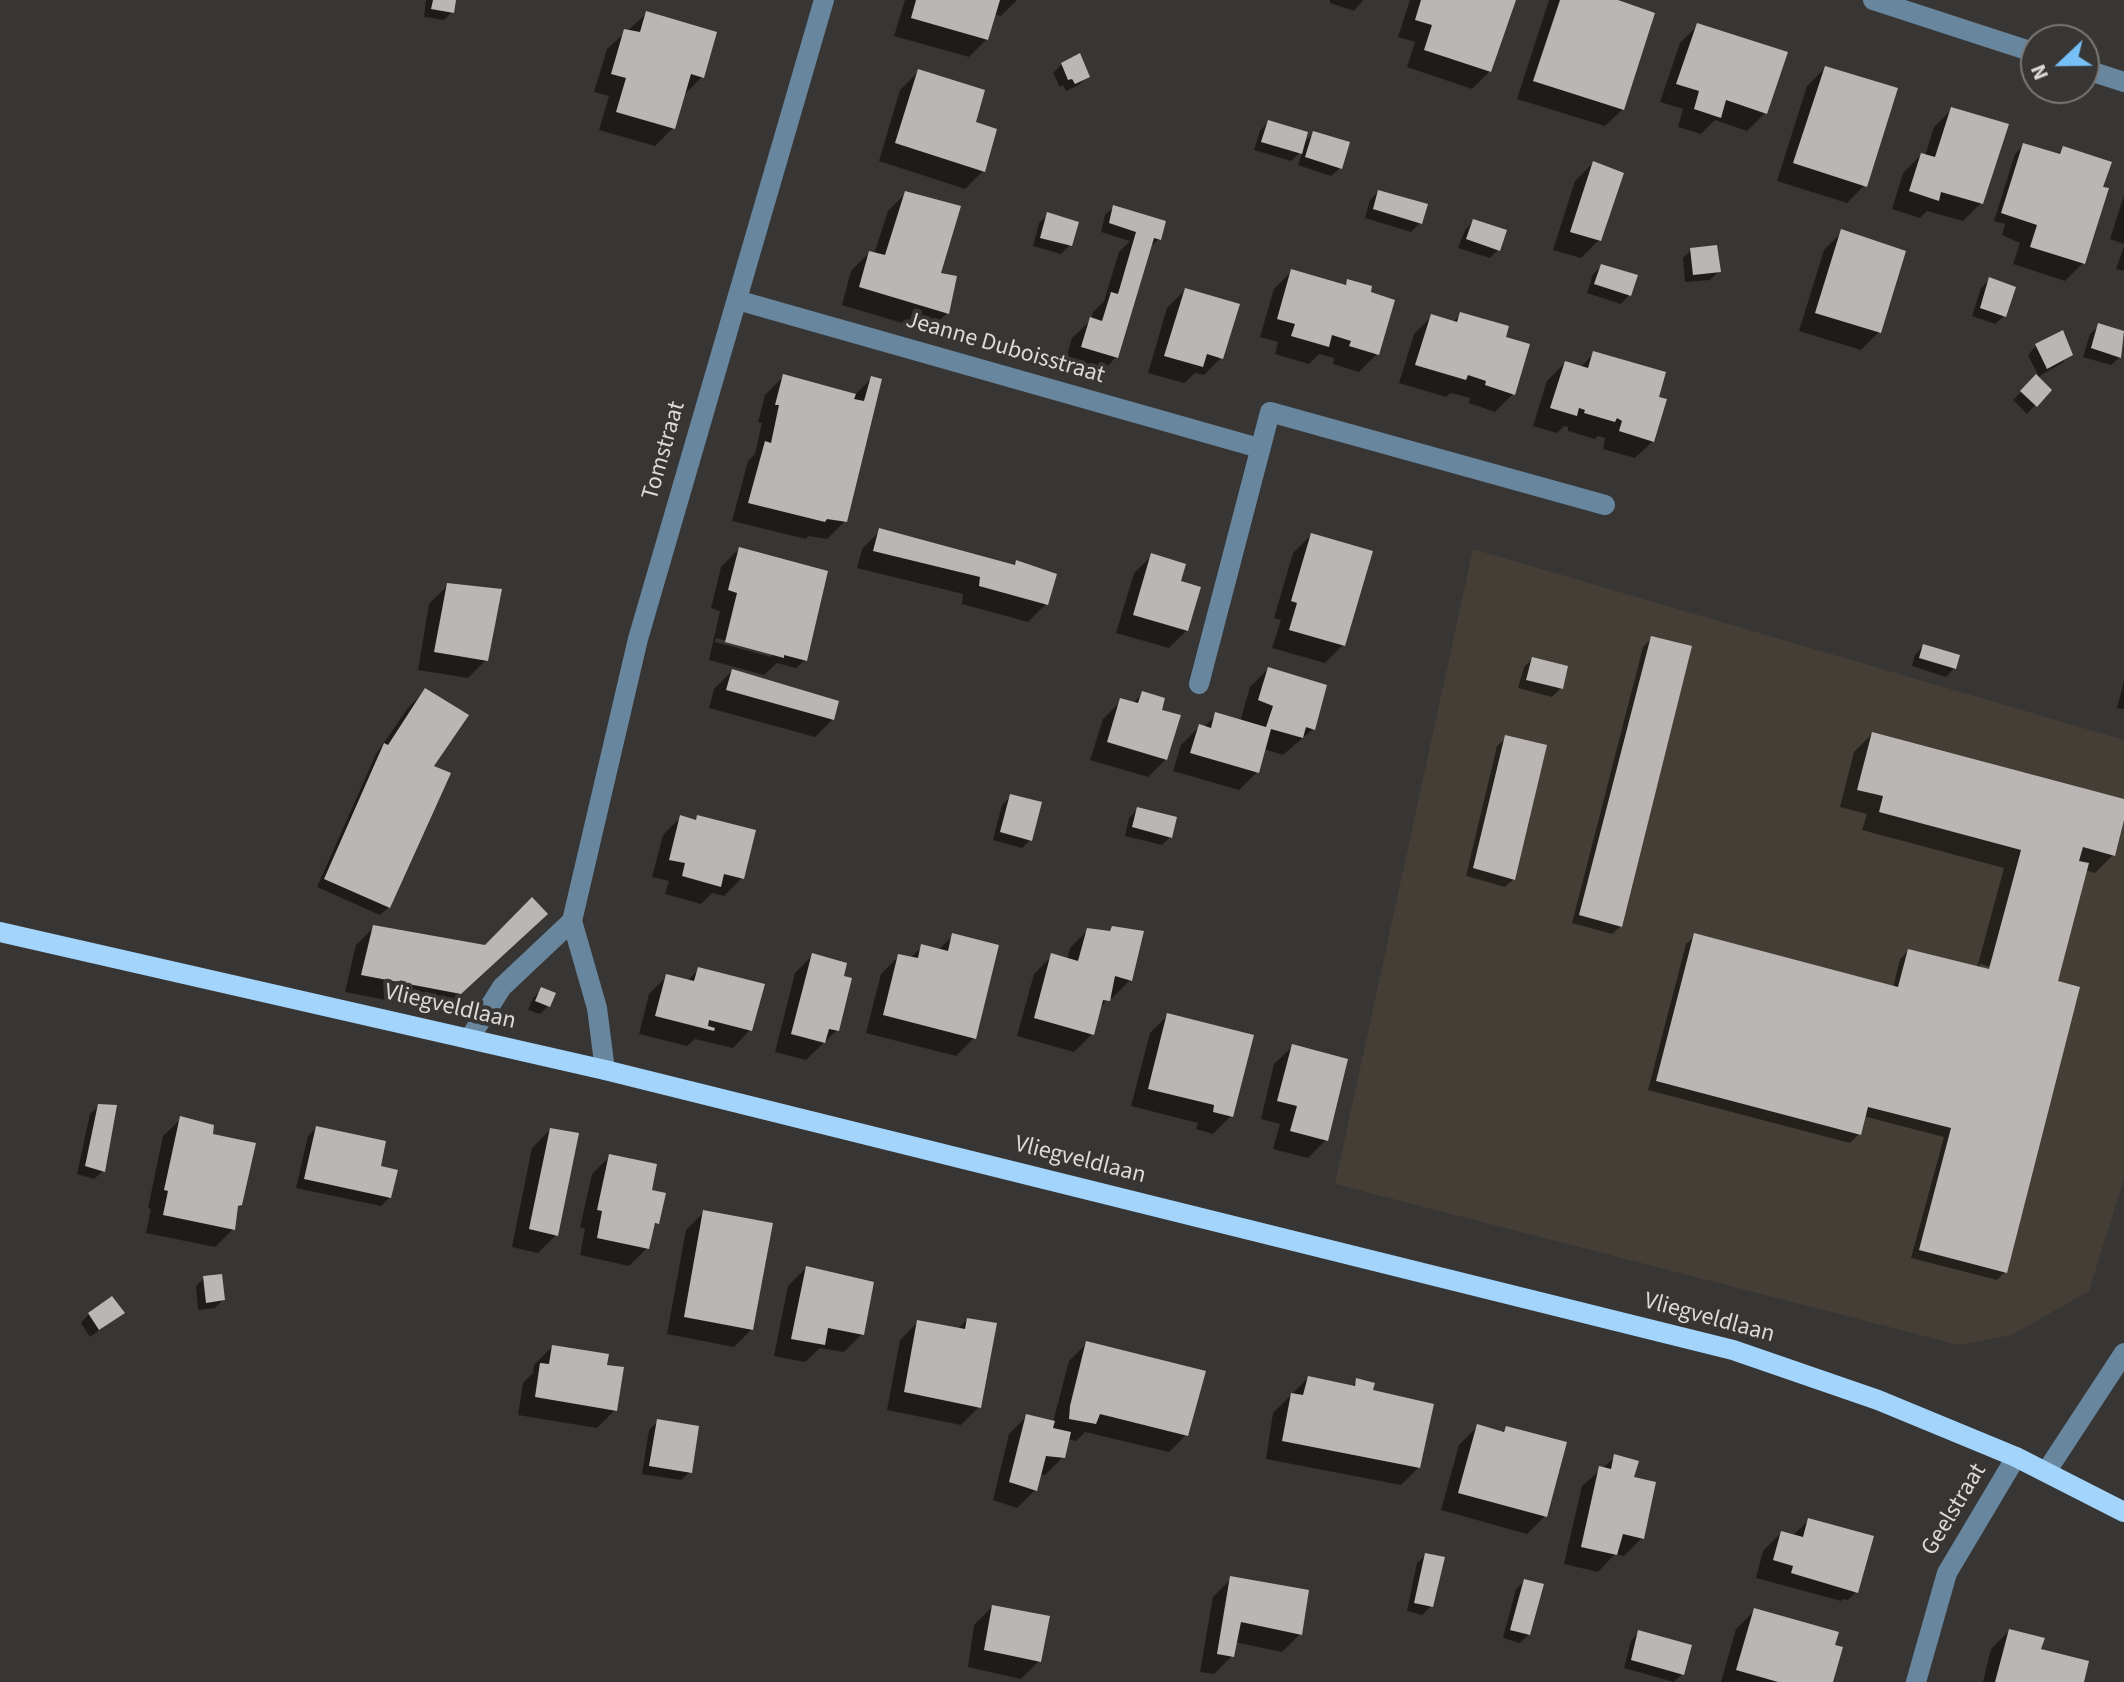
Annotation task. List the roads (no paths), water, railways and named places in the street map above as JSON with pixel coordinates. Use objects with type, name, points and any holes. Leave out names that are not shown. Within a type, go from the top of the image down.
[{"type":"main road","name":"Vliegveldlaan","points":[[0,932],[605,1070],[1733,1350],[1878,1400],[2016,1457],[2124,1512]]},
{"type":"street","name":"Tomstraat","points":[[605,1070],[597,1008],[572,921],[638,639],[824,0]]},
{"type":"street","points":[[1873,0],[2020,48]]},
{"type":"street","points":[[2100,74],[2124,82]]},
{"type":"street","name":"Jeanne Duboisstraat","points":[[737,300],[1259,448]]},
{"type":"street","points":[[1199,684],[1270,412],[1605,505]]},
{"type":"street","points":[[469,1039],[502,987],[572,921]]},
{"type":"street","points":[[2046,1472],[2124,1353]]},
{"type":"street","name":"Geelstraat","points":[[1916,1682],[1947,1573],[2016,1457]]}]
